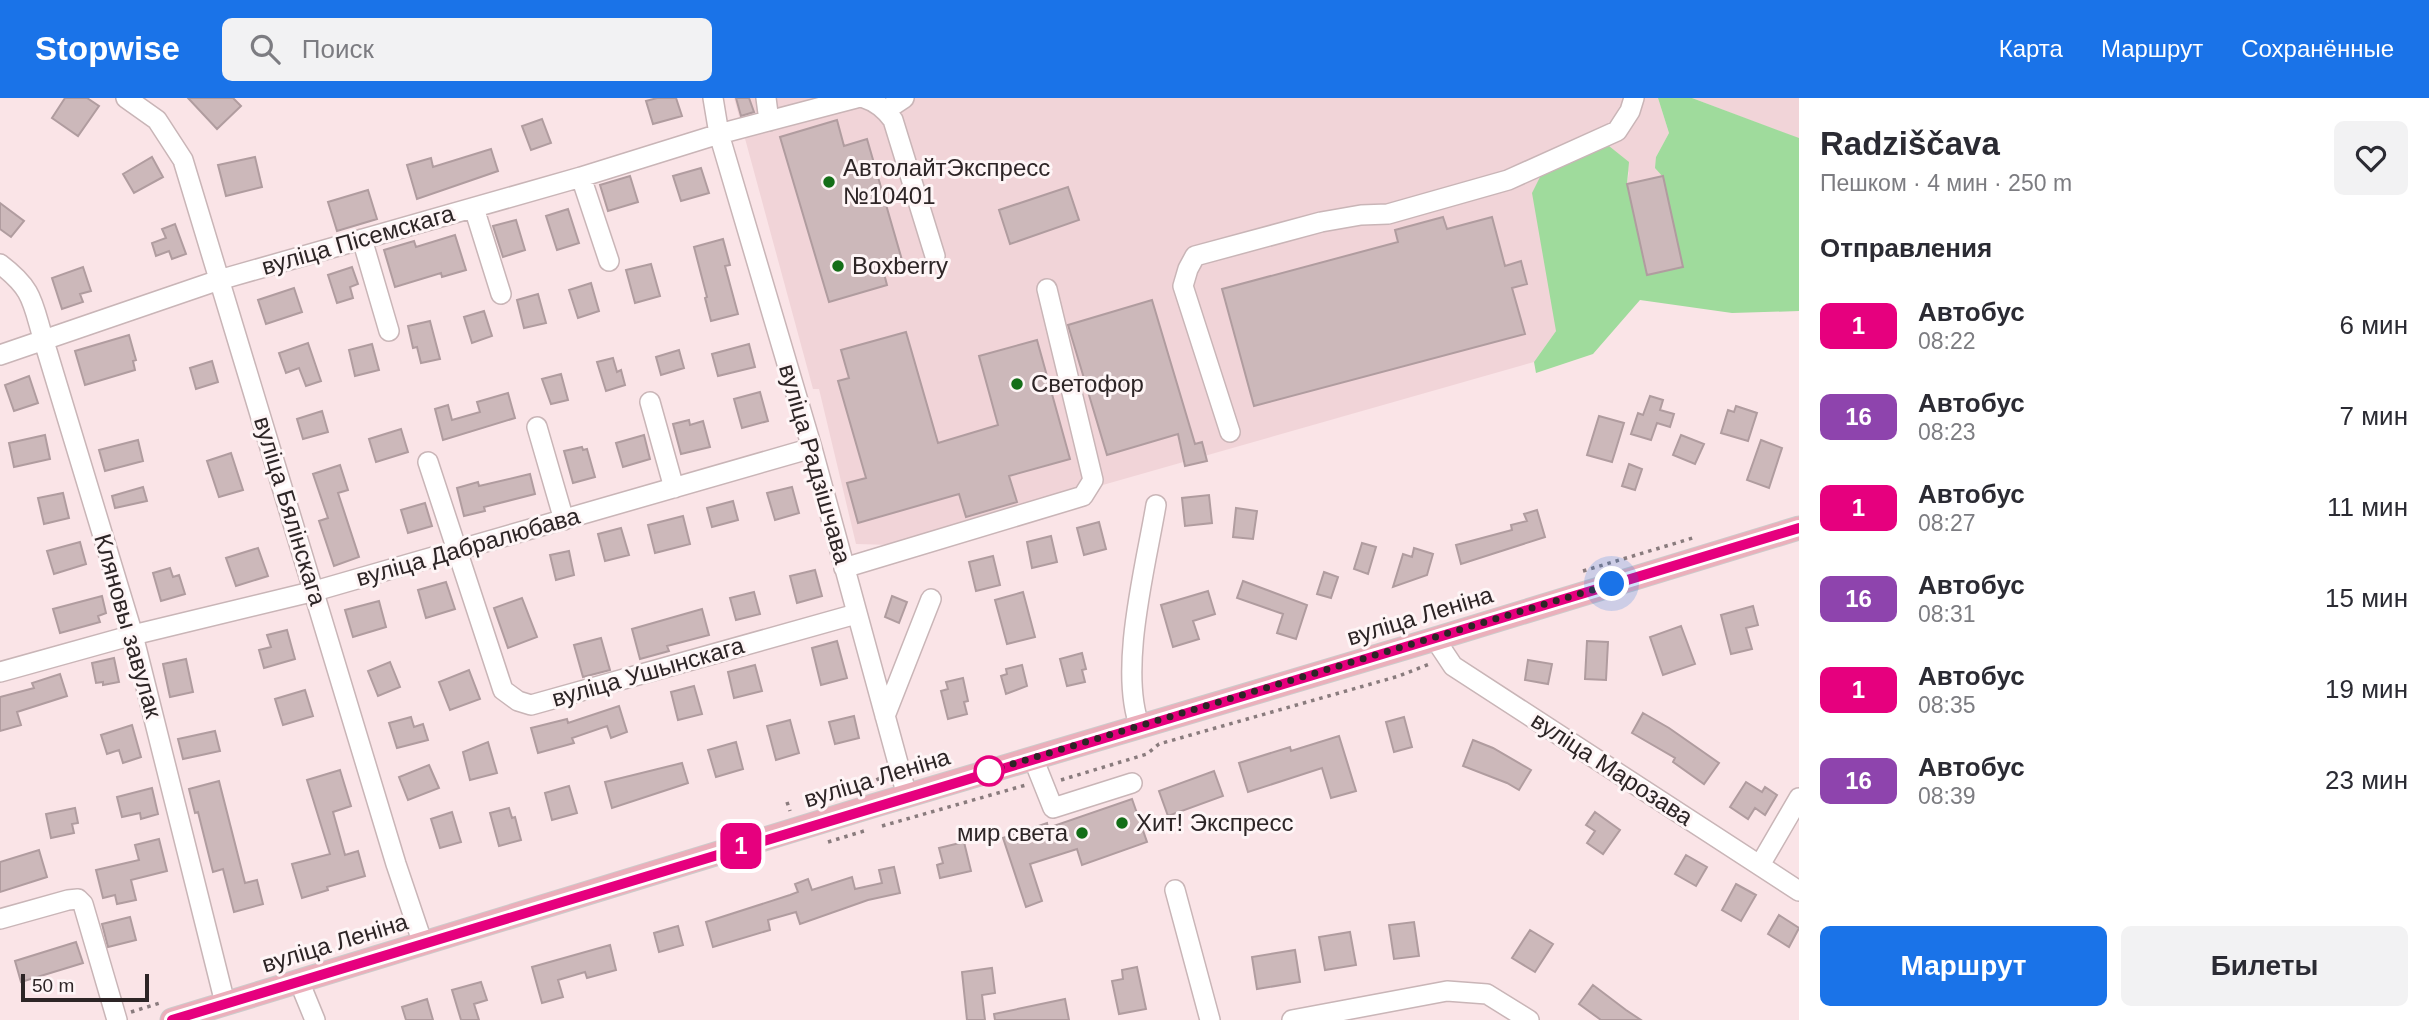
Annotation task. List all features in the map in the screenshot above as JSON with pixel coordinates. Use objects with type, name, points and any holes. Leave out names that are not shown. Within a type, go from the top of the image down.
[{"type":"main road","name":"вуліца Леніна","points":[[172,1020],[1033,758],[1441,648],[1799,528]]},
{"type":"street","name":"вуліца Бялінскага","points":[[126,98],[157,120],[183,160],[396,864],[423,944]]},
{"type":"street","name":"вуліца Радзішчава","points":[[713,98],[719,134],[812,448],[907,796]]},
{"type":"street","points":[[766,98],[769,121]]},
{"type":"street","name":"вуліца Пісемскага","points":[[0,355],[43,338],[219,280],[581,177],[719,134],[856,98]]},
{"type":"street","points":[[864,98],[874,101],[886,110],[893,120],[935,256]]},
{"type":"street","points":[[886,110],[904,98]]},
{"type":"street","points":[[1230,432],[1183,286],[1195,256],[1321,222],[1361,215],[1388,214],[1508,180],[1617,131],[1630,111],[1634,98]]},
{"type":"street","points":[[581,177],[609,261]]},
{"type":"street","points":[[474,208],[501,294]]},
{"type":"street","points":[[362,239],[389,331]]},
{"type":"street","name":"Кляновы завулак","points":[[0,264],[19,279],[30,293],[133,635],[225,1003]]},
{"type":"street","points":[[844,568],[1083,496],[1093,480],[1047,289]]},
{"type":"street","points":[[650,402],[674,488]]},
{"type":"street","points":[[537,428],[564,520]]},
{"type":"street","name":"вуліца Дабралюбава","points":[[0,672],[133,635],[315,592],[812,448]]},
{"type":"street","name":"вуліца Ушынскага","points":[[428,462],[503,690],[518,701],[531,705],[856,614]]},
{"type":"street","points":[[1140,727],[1133,709],[1132,647],[1156,505]]},
{"type":"street","points":[[885,716],[931,599]]},
{"type":"street","name":"вуліца Марозава","points":[[1441,648],[1452,666],[1799,891]]},
{"type":"street","points":[[1033,758],[1053,808],[1132,783]]},
{"type":"street","points":[[1760,865],[1799,798]]},
{"type":"street","points":[[1175,890],[1210,1020]]},
{"type":"street","points":[[0,919],[78,899],[83,904],[117,1020]]},
{"type":"street","points":[[299,981],[315,1020]]},
{"type":"street","points":[[1292,1020],[1369,1013],[1447,990],[1487,994],[1529,1020]]},
{"type":"path","points":[[877,827],[1028,785],[1044,786],[1147,754],[1159,744],[1399,676],[1441,648]]},
{"type":"path","points":[[828,842],[865,831]]},
{"type":"shaded area","points":[[734,98],[1658,98],[1669,133],[1656,157],[1663,176],[1683,267],[1647,275],[1627,184],[1629,171],[1556,331],[1534,362],[892,545],[856,544],[819,389],[813,389]]},
{"type":"shaded area","points":[[1692,98],[1799,98],[1799,138],[1797,138]]},
{"type":"green space","points":[[1658,98],[1692,98],[1799,138],[1799,311],[1732,313],[1640,300],[1593,354],[1536,373],[1534,362],[1556,331],[1532,193],[1542,173],[1604,142],[1629,162],[1627,184],[1647,274],[1683,267],[1663,177],[1655,168],[1656,157],[1669,133]]},
{"type":"building","points":[[65,98],[87,98],[99,106],[78,136],[52,118]]},
{"type":"building","points":[[188,98],[233,98],[241,106],[217,129]]},
{"type":"building","points":[[676,98],[682,116],[653,124],[646,101]]},
{"type":"building","points":[[736,98],[749,98],[754,112],[741,116]]},
{"type":"building","points":[[542,119],[551,143],[531,150],[522,126]]},
{"type":"building","points":[[837,120],[844,146],[867,139],[902,260],[882,266],[887,285],[829,302],[780,137]]},
{"type":"building","points":[[491,149],[498,171],[417,199],[407,165],[431,158],[433,167]]},
{"type":"building","points":[[152,157],[163,177],[134,193],[123,174]]},
{"type":"building","points":[[255,157],[262,187],[226,196],[218,165]]},
{"type":"building","points":[[701,168],[709,193],[681,201],[673,176]]},
{"type":"building","points":[[630,176],[638,202],[608,211],[600,185]]},
{"type":"building","points":[[1663,176],[1683,267],[1647,275],[1627,184]]},
{"type":"building","points":[[1068,187],[1079,220],[1010,244],[999,210]]},
{"type":"building","points":[[368,190],[377,219],[337,231],[328,202]]},
{"type":"building","points":[[0,203],[24,221],[11,237],[0,229]]},
{"type":"building","points":[[568,209],[579,243],[557,250],[546,216]]},
{"type":"building","points":[[1443,217],[1447,229],[1492,217],[1505,266],[1521,261],[1527,284],[1512,288],[1525,334],[1254,406],[1222,289],[1398,242],[1395,230]]},
{"type":"building","points":[[516,220],[525,250],[503,257],[493,226]]},
{"type":"building","points":[[175,224],[186,254],[172,259],[169,251],[156,256],[152,243],[166,238],[162,229]]},
{"type":"building","points":[[455,235],[466,270],[442,277],[441,273],[395,287],[384,250],[414,241],[416,247]]},
{"type":"building","points":[[723,239],[730,265],[725,266],[738,314],[711,321],[694,247]]},
{"type":"building","points":[[651,264],[660,296],[635,303],[626,270]]},
{"type":"building","points":[[83,267],[91,291],[80,294],[83,302],[62,309],[52,278]]},
{"type":"building","points":[[352,267],[358,284],[350,287],[353,298],[337,303],[328,275]]},
{"type":"building","points":[[591,283],[599,311],[578,318],[569,290]]},
{"type":"building","points":[[294,288],[302,312],[266,324],[258,300]]},
{"type":"building","points":[[538,294],[546,323],[524,328],[517,300]]},
{"type":"building","points":[[1152,300],[1195,444],[1202,442],[1207,461],[1185,466],[1178,434],[1107,455],[1068,325]]},
{"type":"building","points":[[484,311],[492,336],[472,343],[464,317]]},
{"type":"building","points":[[430,321],[440,359],[421,363],[417,347],[413,348],[408,326]]},
{"type":"building","points":[[906,332],[938,443],[998,425],[979,356],[1037,340],[1070,459],[1009,476],[1017,502],[966,517],[959,494],[858,523],[847,483],[866,478],[838,381],[849,378],[841,350]]},
{"type":"building","points":[[129,335],[136,360],[133,361],[135,370],[85,385],[75,351]]},
{"type":"building","points":[[308,343],[321,381],[306,386],[299,368],[286,373],[279,353]]},
{"type":"building","points":[[372,344],[379,370],[355,376],[349,350]]},
{"type":"building","points":[[749,344],[755,367],[718,376],[712,354]]},
{"type":"building","points":[[679,350],[684,368],[661,375],[656,357]]},
{"type":"building","points":[[613,358],[617,372],[621,370],[625,385],[606,391],[597,362]]},
{"type":"building","points":[[212,361],[218,382],[196,389],[190,368]]},
{"type":"building","points":[[561,374],[568,400],[551,404],[542,379]]},
{"type":"building","points":[[29,376],[38,403],[14,411],[5,385]]},
{"type":"building","points":[[760,392],[768,421],[742,428],[734,399]]},
{"type":"building","points":[[508,393],[515,418],[443,440],[435,409],[448,405],[452,420],[480,412],[477,402]]},
{"type":"building","points":[[1650,396],[1663,400],[1660,410],[1674,414],[1670,427],[1657,423],[1651,440],[1631,434],[1638,413],[1643,415]]},
{"type":"building","points":[[1736,406],[1757,413],[1748,441],[1721,433],[1728,410],[1734,412]]},
{"type":"building","points":[[322,411],[328,432],[303,439],[297,419]]},
{"type":"building","points":[[1599,416],[1624,423],[1612,462],[1587,455]]},
{"type":"building","points":[[689,420],[690,425],[703,421],[710,447],[681,454],[673,424]]},
{"type":"building","points":[[401,429],[408,452],[376,462],[369,439]]},
{"type":"building","points":[[45,435],[50,459],[14,467],[9,443]]},
{"type":"building","points":[[644,435],[650,459],[623,467],[616,443]]},
{"type":"building","points":[[1681,435],[1704,444],[1695,464],[1673,455]]},
{"type":"building","points":[[138,440],[143,461],[105,471],[99,450]]},
{"type":"building","points":[[1761,440],[1782,448],[1769,488],[1747,480]]},
{"type":"building","points":[[582,447],[583,450],[587,449],[595,477],[573,483],[564,451]]},
{"type":"building","points":[[231,453],[243,490],[219,497],[207,461]]},
{"type":"building","points":[[1629,464],[1642,469],[1635,490],[1622,486]]},
{"type":"building","points":[[340,465],[348,490],[338,493],[359,557],[334,566],[319,521],[328,518],[313,474]]},
{"type":"building","points":[[530,474],[535,494],[484,507],[485,511],[464,516],[457,488],[478,482],[479,486]]},
{"type":"building","points":[[143,487],[147,501],[115,508],[112,496]]},
{"type":"building","points":[[792,487],[799,513],[775,520],[767,493]]},
{"type":"building","points":[[63,493],[69,518],[44,524],[38,498]]},
{"type":"building","points":[[1209,495],[1212,523],[1185,526],[1182,498]]},
{"type":"building","points":[[733,501],[738,520],[712,527],[707,508]]},
{"type":"building","points":[[425,503],[432,526],[408,533],[401,510]]},
{"type":"building","points":[[1236,508],[1257,511],[1253,539],[1233,537]]},
{"type":"building","points":[[1537,510],[1545,537],[1461,564],[1456,545],[1512,530],[1511,525],[1527,521],[1524,514]]},
{"type":"building","points":[[683,516],[690,544],[655,553],[648,525]]},
{"type":"building","points":[[1099,522],[1106,549],[1084,555],[1077,528]]},
{"type":"building","points":[[621,528],[629,555],[605,561],[598,534]]},
{"type":"building","points":[[1051,536],[1057,562],[1032,568],[1027,542]]},
{"type":"building","points":[[80,542],[86,564],[54,574],[47,551]]},
{"type":"building","points":[[1362,543],[1376,547],[1368,574],[1354,569]]},
{"type":"building","points":[[258,548],[268,576],[236,586],[226,558]]},
{"type":"building","points":[[1414,548],[1433,554],[1427,575],[1393,587],[1403,554],[1412,557]]},
{"type":"building","points":[[569,551],[574,575],[556,580],[550,555]]},
{"type":"building","points":[[993,556],[1000,585],[976,591],[969,562]]},
{"type":"building","points":[[170,568],[173,577],[179,575],[185,594],[161,601],[153,573]]},
{"type":"building","points":[[815,570],[822,596],[797,603],[790,576]]},
{"type":"building","points":[[1324,572],[1338,577],[1331,598],[1317,594]]},
{"type":"building","points":[[1243,581],[1307,605],[1296,639],[1277,633],[1283,614],[1237,598]]},
{"type":"building","points":[[446,582],[455,609],[426,618],[418,590]]},
{"type":"building","points":[[1208,591],[1215,614],[1193,621],[1199,639],[1173,647],[1161,605]]},
{"type":"building","points":[[754,592],[760,614],[736,620],[730,598]]},
{"type":"building","points":[[1023,592],[1035,637],[1007,644],[995,600]]},
{"type":"building","points":[[102,596],[106,613],[98,616],[100,622],[60,633],[53,609]]},
{"type":"building","points":[[892,596],[907,602],[899,623],[885,617]]},
{"type":"building","points":[[522,598],[537,637],[508,648],[494,608]]},
{"type":"building","points":[[379,601],[386,627],[353,637],[345,610]]},
{"type":"building","points":[[1753,606],[1758,625],[1746,628],[1752,649],[1731,654],[1721,615]]},
{"type":"building","points":[[702,609],[709,635],[667,646],[669,651],[640,659],[632,629]]},
{"type":"building","points":[[1681,626],[1695,664],[1663,675],[1650,637]]},
{"type":"building","points":[[287,630],[295,659],[264,668],[259,650],[271,647],[267,635]]},
{"type":"building","points":[[601,638],[610,670],[583,677],[574,645]]},
{"type":"building","points":[[837,641],[847,678],[821,685],[812,648]]},
{"type":"building","points":[[1587,641],[1608,642],[1606,680],[1585,679]]},
{"type":"building","points":[[1082,653],[1086,669],[1082,670],[1085,682],[1067,686],[1060,659]]},
{"type":"building","points":[[114,658],[119,682],[103,685],[103,682],[96,683],[92,663]]},
{"type":"building","points":[[186,659],[193,692],[170,697],[163,664]]},
{"type":"building","points":[[1528,660],[1552,664],[1548,684],[1525,680]]},
{"type":"building","points":[[390,662],[400,687],[378,696],[368,671]]},
{"type":"building","points":[[755,665],[762,691],[734,698],[728,672]]},
{"type":"building","points":[[1022,665],[1027,686],[1006,694],[1001,676],[1007,674],[1006,669]]},
{"type":"building","points":[[469,670],[480,699],[450,710],[439,682]]},
{"type":"building","points":[[60,674],[67,696],[17,712],[21,725],[0,731],[0,697],[34,688],[32,683]]},
{"type":"building","points":[[963,678],[968,701],[964,702],[967,714],[948,719],[941,691],[948,689],[946,682]]},
{"type":"building","points":[[694,686],[702,714],[678,720],[671,692]]},
{"type":"building","points":[[305,690],[313,716],[283,725],[275,699]]},
{"type":"building","points":[[619,706],[627,732],[611,738],[607,726],[572,738],[574,743],[538,753],[531,728],[567,719],[568,723]]},
{"type":"building","points":[[1643,713],[1719,763],[1704,784],[1673,762],[1675,758],[1632,733]]},
{"type":"building","points":[[854,716],[859,738],[835,744],[829,722]]},
{"type":"building","points":[[411,717],[414,727],[423,724],[428,740],[397,748],[389,723]]},
{"type":"building","points":[[1404,717],[1412,747],[1394,752],[1386,722]]},
{"type":"building","points":[[790,720],[799,753],[776,760],[767,726]]},
{"type":"building","points":[[132,725],[141,757],[123,763],[119,750],[107,754],[101,735]]},
{"type":"building","points":[[215,731],[220,751],[183,759],[178,739]]},
{"type":"building","points":[[1339,736],[1356,791],[1331,798],[1322,768],[1248,792],[1239,763],[1290,747],[1291,751]]},
{"type":"building","points":[[1473,740],[1531,770],[1519,790],[1463,766]]},
{"type":"building","points":[[488,742],[497,773],[470,780],[463,752]]},
{"type":"building","points":[[736,742],[743,769],[716,777],[708,750]]},
{"type":"building","points":[[682,763],[688,783],[612,808],[605,782]]},
{"type":"building","points":[[429,765],[439,788],[408,800],[399,777]]},
{"type":"building","points":[[340,770],[351,806],[333,812],[345,855],[358,851],[365,876],[327,887],[328,890],[302,898],[292,864],[330,854],[307,780]]},
{"type":"building","points":[[1214,771],[1223,796],[1168,816],[1159,791]]},
{"type":"building","points":[[219,781],[245,883],[257,880],[263,904],[234,912],[223,869],[213,872],[198,812],[195,813],[189,789]]},
{"type":"building","points":[[1746,782],[1762,792],[1765,787],[1777,795],[1765,815],[1755,808],[1748,819],[1730,807]]},
{"type":"building","points":[[569,786],[577,813],[552,820],[545,793]]},
{"type":"building","points":[[152,788],[158,814],[141,819],[140,813],[122,817],[117,797]]},
{"type":"building","points":[[1132,799],[1147,842],[1082,865],[1077,849],[1030,864],[1042,901],[1026,907],[1003,838],[1047,823],[1048,828]]},
{"type":"building","points":[[75,808],[78,823],[72,824],[74,833],[51,838],[46,814]]},
{"type":"building","points":[[509,808],[512,818],[515,817],[521,840],[499,846],[490,813]]},
{"type":"building","points":[[452,812],[461,842],[440,848],[431,819]]},
{"type":"building","points":[[1595,812],[1620,830],[1603,854],[1587,843],[1595,831],[1586,825]]},
{"type":"building","points":[[159,839],[167,871],[131,880],[136,900],[117,904],[115,895],[103,898],[96,870],[139,860],[135,845]]},
{"type":"building","points":[[964,842],[971,871],[940,878],[937,865],[943,863],[939,848]]},
{"type":"building","points":[[39,850],[47,877],[0,892],[0,862]]},
{"type":"building","points":[[1686,855],[1707,867],[1696,886],[1675,874]]},
{"type":"building","points":[[894,867],[900,893],[868,900],[800,924],[796,912],[768,920],[770,930],[713,947],[706,922],[798,892],[795,884],[808,879],[812,890],[852,877],[855,889],[882,883],[879,870]]},
{"type":"building","points":[[1736,884],[1756,895],[1741,921],[1722,910]]},
{"type":"building","points":[[1779,915],[1799,928],[1789,947],[1768,934]]},
{"type":"building","points":[[130,917],[136,940],[108,947],[102,924]]},
{"type":"building","points":[[1414,922],[1419,956],[1394,959],[1389,925]]},
{"type":"building","points":[[678,926],[683,945],[659,952],[654,933]]},
{"type":"building","points":[[1530,930],[1553,944],[1535,972],[1512,958]]},
{"type":"building","points":[[1350,932],[1356,965],[1325,970],[1319,937]]},
{"type":"building","points":[[76,942],[83,963],[21,982],[15,961]]},
{"type":"building","points":[[610,945],[616,970],[587,978],[585,972],[558,980],[563,997],[542,1003],[532,967]]},
{"type":"building","points":[[1295,950],[1300,982],[1257,989],[1252,957]]},
{"type":"building","points":[[1137,967],[1146,1009],[1119,1014],[1112,981],[1123,979],[1122,970]]},
{"type":"building","points":[[992,968],[995,993],[982,995],[985,1020],[967,1020],[962,972]]},
{"type":"building","points":[[481,982],[487,1000],[474,1004],[479,1020],[461,1020],[452,990]]},
{"type":"building","points":[[1593,985],[1641,1020],[1601,1020],[1579,1004]]},
{"type":"building","points":[[427,999],[433,1020],[406,1020],[402,1007]]},
{"type":"building","points":[[1065,999],[1069,1020],[995,1020],[994,1014]]},
{"type":"bus line","name":"1","points":[[172,1020],[869,807],[1799,528]]},
{"type":"place","name":"АвтолайтЭкспресс №10401","points":[[829,182]]},
{"type":"place","name":"Boxberry","points":[[838,266]]},
{"type":"place","name":"Светофор","points":[[1017,384]]},
{"type":"place","name":"Хит! Экспресс","points":[[1122,823]]},
{"type":"place","name":"мир света","points":[[1082,833]]},
{"type":"route","points":[[989,771],[1612,584]]}]
